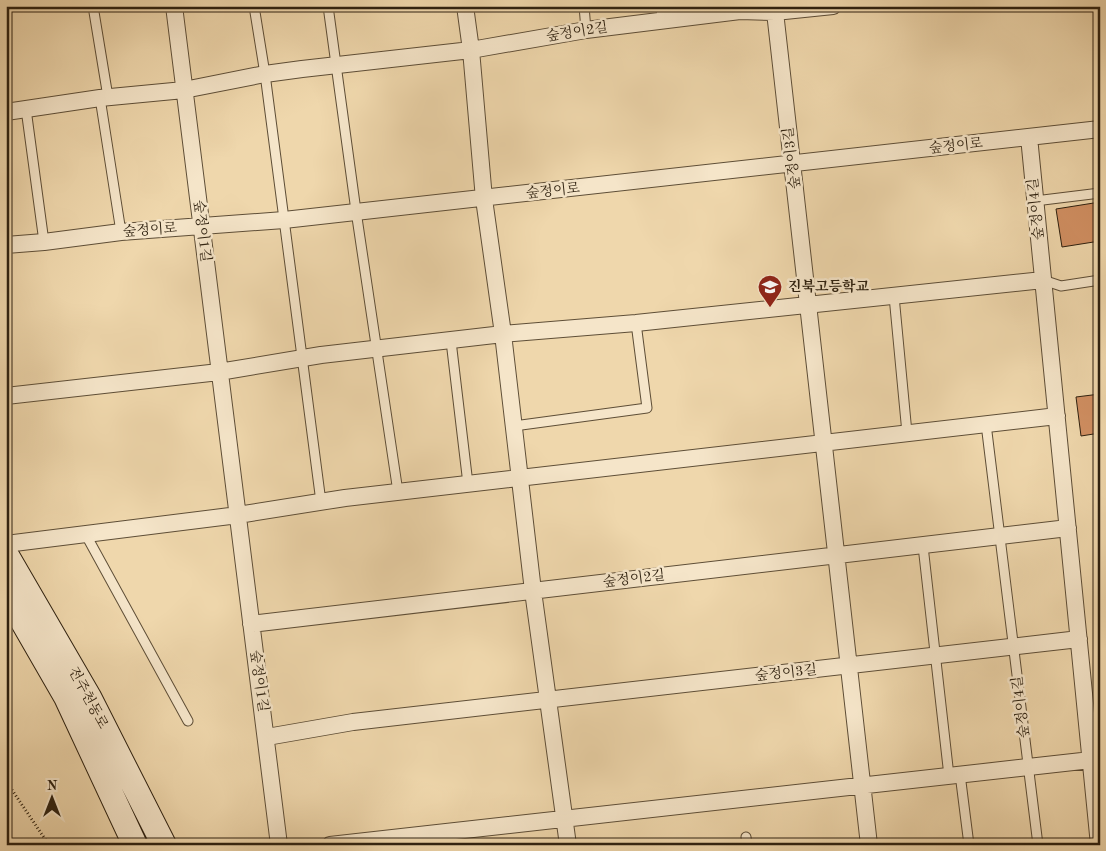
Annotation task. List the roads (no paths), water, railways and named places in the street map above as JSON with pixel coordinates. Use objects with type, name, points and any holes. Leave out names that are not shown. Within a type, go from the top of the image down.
[{"type":"street","name":"숲정이1길","points":[[174,6],[280,845]]},
{"type":"street","points":[[465,6],[471,50],[484,199],[503,334],[532,591],[568,845]]},
{"type":"street","name":"숲정이2길","points":[[265,74],[336,64],[471,50],[586,30],[661,14],[740,8],[775,12],[833,6]]},
{"type":"street","name":"숲정이3길","points":[[775,12],[870,845]]},
{"type":"street","points":[[6,112],[104,98],[184,90],[265,74]]},
{"type":"street","name":"숲정이로","points":[[6,245],[120,232],[284,220],[484,199],[1100,129]]},
{"type":"street","name":"숲정이4길","points":[[1029,137],[1099,845]]},
{"type":"street","points":[[6,396],[219,372],[320,355],[451,342],[503,334],[636,323],[1043,280]]},
{"type":"street","points":[[6,544],[238,515],[346,498],[1057,416]]},
{"type":"street","points":[[837,556],[1068,528]]},
{"type":"street","name":"전주천동로","points":[[6,554],[89,697],[164,845]]},
{"type":"street","name":"숲정이2길","points":[[251,624],[837,556]]},
{"type":"street","name":"전주천동로","points":[[6,593],[66,697],[135,845]]},
{"type":"street","points":[[1014,647],[1079,639]]},
{"type":"street","name":"숲정이3길","points":[[548,700],[1014,647]]},
{"type":"street","points":[[267,737],[353,722],[548,700]]},
{"type":"street","points":[[330,845],[1091,760]]},
{"type":"lane","points":[[93,6],[120,232]]},
{"type":"lane","points":[[254,6],[265,74],[321,502]]},
{"type":"lane","points":[[328,6],[356,211],[398,492]]},
{"type":"lane","points":[[584,6],[586,30]]},
{"type":"lane","points":[[26,108],[44,242]]},
{"type":"lane","points":[[1035,201],[1100,193]]},
{"type":"lane","points":[[1043,280],[1061,286],[1100,280]]},
{"type":"lane","points":[[894,296],[908,433]]},
{"type":"lane","points":[[514,426],[647,408],[636,323]]},
{"type":"lane","points":[[451,342],[468,484]]},
{"type":"lane","name":"숲정이4길","points":[[986,424],[1038,845]]},
{"type":"lane","points":[[86,534],[188,721]]},
{"type":"lane","points":[[923,546],[936,656],[968,845]]},
{"type":"place","name":"진북고등학교","points":[[770,308]]}]
